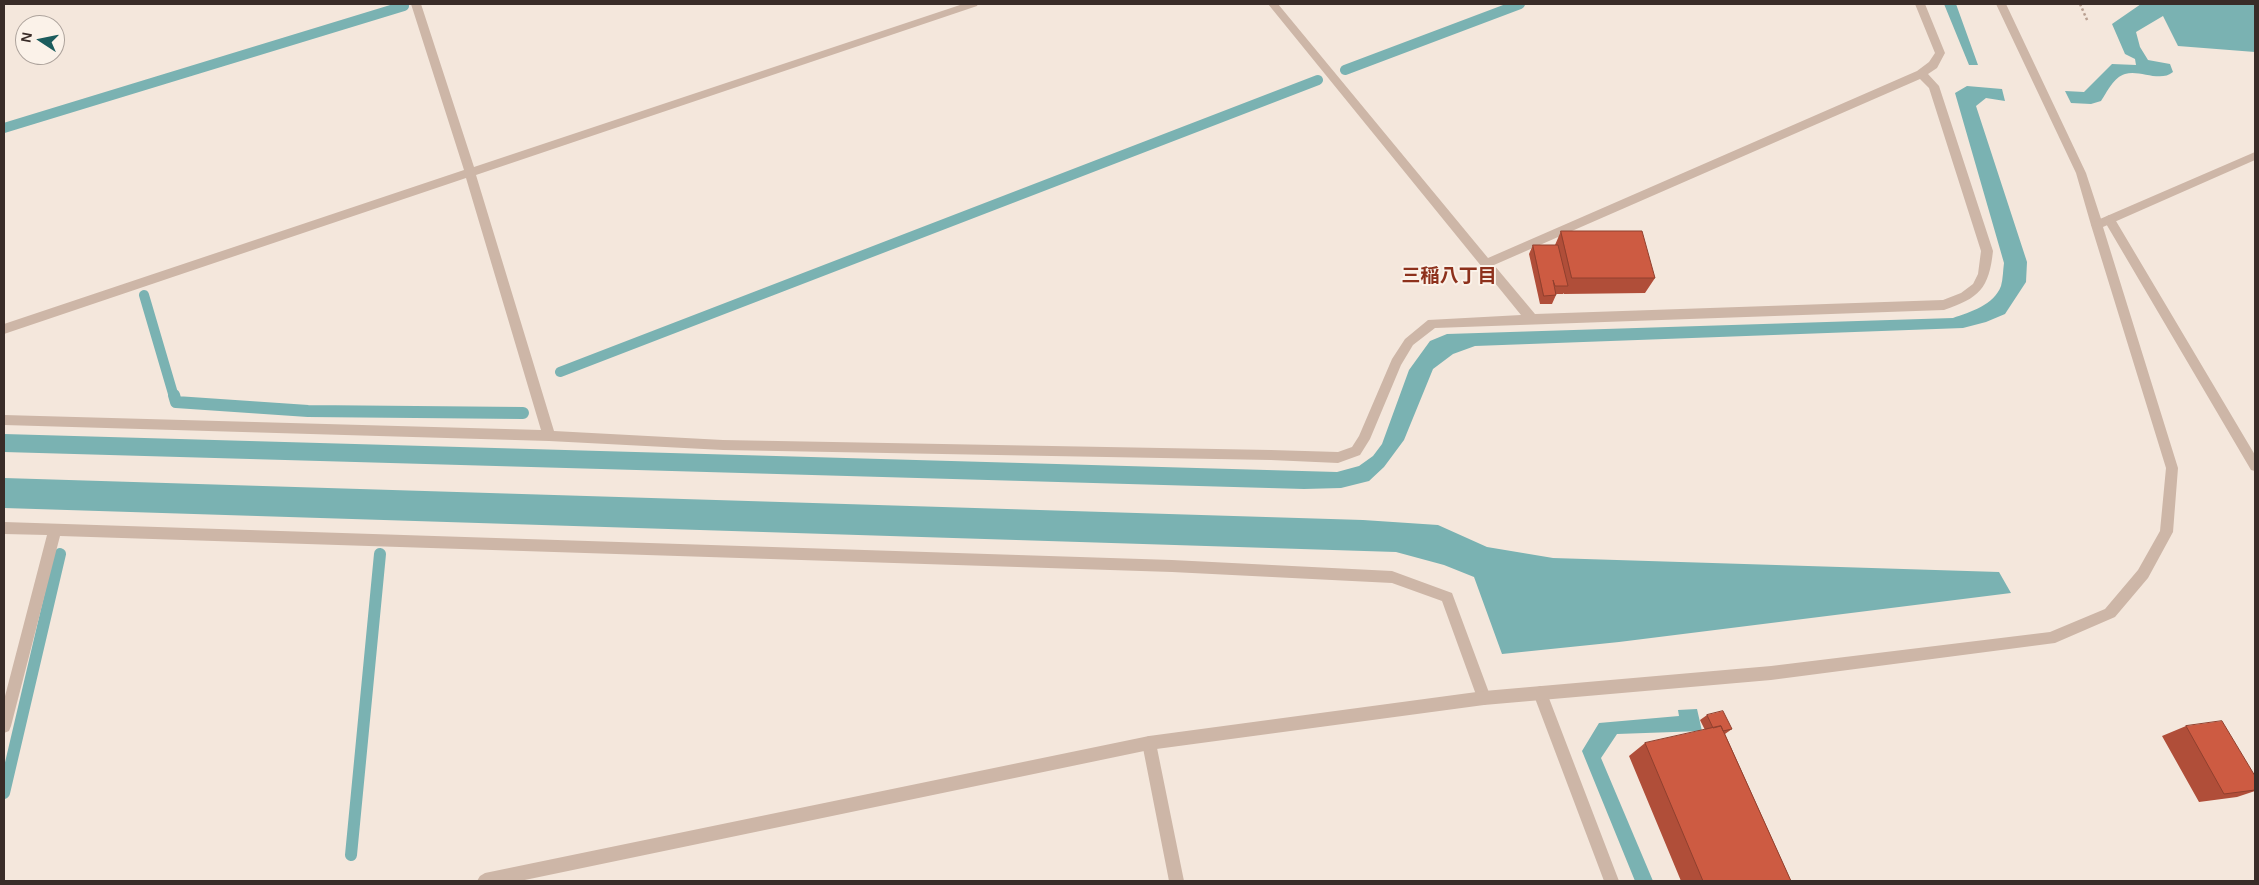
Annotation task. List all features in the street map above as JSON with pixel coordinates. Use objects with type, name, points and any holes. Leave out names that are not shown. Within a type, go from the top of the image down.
[{"type":"street","points":[[416,4],[470,172],[549,436]]},
{"type":"street","points":[[4,329],[972,4]]},
{"type":"street","points":[[1273,4],[1532,319]]},
{"type":"street","points":[[1487,263],[1921,74],[1933,65],[1940,53],[1920,4]]},
{"type":"street","points":[[2001,4],[2103,222],[2255,466]]},
{"type":"street","points":[[4,420],[549,436],[722,445],[1271,455],[1338,458],[1356,452],[1364,438],[1396,363],[1410,342],[1432,323],[1944,305],[1972,293],[1985,277],[1988,251],[1934,86],[1921,74]]},
{"type":"street","points":[[2103,222],[2255,156]]},
{"type":"street","points":[[485,881],[1149,743],[1484,698],[1770,674],[2050,638],[2110,613],[2143,574],[2166,532],[2172,468],[2103,222]]},
{"type":"street","points":[[4,528],[1162,565],[1392,577],[1446,597],[1484,698]]},
{"type":"street","points":[[4,726],[55,530]]},
{"type":"street","points":[[1540,693],[1612,881]]},
{"type":"street","points":[[1149,743],[1177,881]]},
{"type":"path","points":[[2080,4],[2088,22]]},
{"type":"water","points":[[1944,4],[1956,4],[1978,65],[1969,65]]},
{"type":"water","points":[[2141,4],[2255,4],[2255,52],[2178,46],[2163,16],[2136,32],[2140,47],[2148,60],[2170,64],[2173,72],[2162,76],[2137,73],[2125,74],[2114,81],[2101,101],[2091,104],[2071,103],[2065,91],[2084,92],[2112,64],[2136,65],[2135,59],[2125,54],[2112,24]]},
{"type":"water","points":[[1967,86],[2002,89],[2005,101],[1986,98],[1976,106],[2027,262],[2026,282],[2005,314],[1986,322],[1963,328],[1475,346],[1453,354],[1433,369],[1404,440],[1384,467],[1369,481],[1341,488],[1304,489],[4,452],[4,434],[1337,472],[1359,466],[1373,456],[1382,444],[1409,370],[1430,341],[1447,334],[1953,318],[1981,307],[1998,293],[2002,283],[2004,263],[1955,93]]},
{"type":"water","points":[[4,478],[1363,520],[1438,525],[1487,547],[1553,558],[1999,572],[2011,593],[1619,642],[1502,654],[1474,577],[1444,565],[1396,552],[4,508]]},
{"type":"water","points":[[1697,709],[1702,731],[1617,734],[1601,758],[1653,881],[1635,881],[1582,751],[1599,723],[1679,716],[1678,710]]},
{"type":"building","points":[[1561,231],[1642,231],[1655,278],[1572,278]]},
{"type":"building","points":[[1533,245],[1558,245],[1568,286],[1555,286],[1553,280],[1556,295],[1544,296]]},
{"type":"building","points":[[1723,711],[1732,729],[1723,731],[1721,726],[1713,728],[1707,715]]},
{"type":"building","points":[[2222,721],[2255,776],[2255,790],[2224,794],[2186,726]]},
{"type":"building","points":[[1721,726],[1791,881],[1703,881],[1645,743]]},
{"type":"waterway","points":[[1345,70],[1520,4]]},
{"type":"waterway","points":[[4,128],[404,6]]},
{"type":"waterway","points":[[560,372],[1318,80]]},
{"type":"waterway","points":[[144,295],[174,397]]},
{"type":"waterway","points":[[174,395],[176,402],[308,411],[523,413]]},
{"type":"waterway","points":[[4,793],[60,554]]},
{"type":"waterway","points":[[351,855],[380,554]]},
{"type":"district","name":"三稲八丁目","points":[[1449,277]]}]
